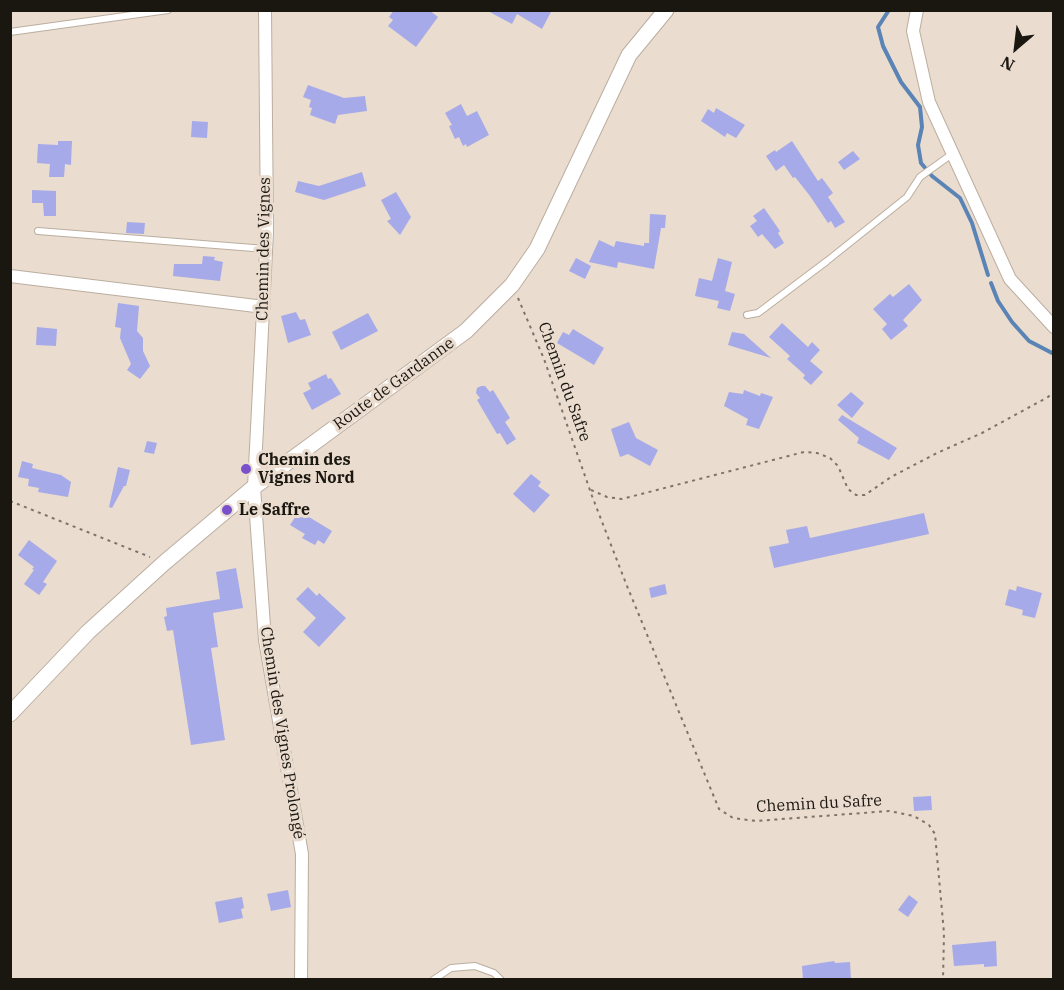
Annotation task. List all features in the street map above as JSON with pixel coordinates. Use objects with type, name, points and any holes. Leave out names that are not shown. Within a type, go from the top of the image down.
[{"type":"street","name":"Chemin des Vignes","points":[[254,487],[266,249],[265,10]]},
{"type":"street","name":"Route de Gardanne","points":[[10,714],[88,632],[164,563],[254,487],[466,331],[512,285],[537,249],[629,55],[666,10]]},
{"type":"street","points":[[917,10],[913,31],[929,102],[1010,279],[1053,327]]},
{"type":"street","points":[[10,276],[264,307]]},
{"type":"street","name":"Chemin des Vignes Prolongé","points":[[254,487],[265,640],[302,854],[300,980]]},
{"type":"lane","points":[[10,32],[168,10]]},
{"type":"lane","points":[[747,315],[758,313],[827,261],[907,197],[920,177],[952,154]]},
{"type":"lane","points":[[38,231],[266,249]]},
{"type":"lane","points":[[433,980],[451,969],[475,966],[494,973],[501,980]]},
{"type":"path","name":"Chemin du Safre","points":[[512,285],[544,359],[590,490],[635,606],[719,809],[733,818],[756,821],[889,812],[914,816],[929,825],[935,834],[944,933],[943,980]]},
{"type":"path","points":[[590,490],[607,497],[622,499],[804,452],[818,453],[830,458],[838,466],[848,489],[856,495],[865,495],[891,477],[982,433],[1048,397],[1053,392]]},
{"type":"path","points":[[10,501],[164,563]]},
{"type":"building","points":[[394,10],[429,10],[438,17],[416,47],[388,26],[393,20],[389,17]]},
{"type":"building","points":[[486,10],[552,10],[542,29],[517,14],[512,24]]},
{"type":"building","points":[[308,85],[344,98],[365,96],[367,111],[338,115],[335,124],[310,115],[311,100],[303,97]]},
{"type":"building","points":[[461,104],[467,116],[477,111],[489,135],[467,147],[466,144],[463,146],[459,137],[455,139],[449,126],[452,125],[445,113]]},
{"type":"building","points":[[716,108],[745,125],[736,138],[727,133],[725,137],[701,121],[708,109],[714,113]]},
{"type":"building","points":[[192,121],[208,122],[207,138],[191,137]]},
{"type":"building","points":[[58,141],[72,141],[71,165],[65,164],[64,177],[49,177],[50,164],[37,163],[38,144],[58,145]]},
{"type":"building","points":[[792,141],[818,181],[822,178],[833,193],[828,197],[845,222],[835,228],[831,221],[828,223],[810,196],[784,165],[776,171],[766,156]]},
{"type":"building","points":[[853,151],[860,159],[844,170],[838,162]]},
{"type":"building","points":[[362,172],[366,186],[324,200],[295,192],[298,181],[319,186]]},
{"type":"building","points":[[32,190],[56,191],[56,216],[44,216],[43,203],[32,203]]},
{"type":"building","points":[[396,192],[411,217],[400,235],[387,221],[391,219],[381,200]]},
{"type":"building","points":[[764,208],[780,231],[778,233],[784,243],[775,249],[762,234],[758,237],[750,226],[757,221],[753,216]]},
{"type":"building","points":[[650,214],[666,215],[665,228],[661,228],[654,269],[618,262],[617,268],[589,262],[599,240],[614,247],[616,241],[644,246],[644,243],[649,243]]},
{"type":"building","points":[[127,222],[145,223],[144,234],[126,233]]},
{"type":"building","points":[[203,256],[215,257],[214,260],[223,262],[220,281],[173,276],[174,264],[202,264]]},
{"type":"building","points":[[576,258],[591,266],[585,279],[569,271]]},
{"type":"building","points":[[718,258],[732,262],[725,291],[735,294],[730,311],[717,308],[719,301],[695,296],[699,278],[712,281]]},
{"type":"building","points":[[909,284],[922,300],[903,320],[908,326],[891,340],[882,329],[887,324],[873,309],[890,294],[893,297]]},
{"type":"building","points":[[118,303],[139,306],[137,331],[143,338],[143,351],[150,366],[140,379],[127,370],[131,364],[120,338],[121,328],[115,327]]},
{"type":"building","points":[[296,312],[300,320],[305,319],[311,335],[288,343],[281,316]]},
{"type":"building","points":[[368,313],[378,331],[341,350],[332,332]]},
{"type":"building","points":[[782,323],[808,347],[812,342],[820,350],[810,361],[823,372],[811,385],[803,378],[805,375],[787,359],[790,356],[769,337]]},
{"type":"building","points":[[37,327],[57,329],[56,346],[36,345]]},
{"type":"building","points":[[573,329],[604,348],[594,365],[557,343],[563,332],[569,335]]},
{"type":"building","points":[[732,332],[744,334],[771,358],[728,345]]},
{"type":"building","points":[[326,374],[341,394],[312,410],[303,393],[311,389],[308,383]]},
{"type":"building","points":[[485,386],[490,392],[493,390],[510,418],[505,422],[516,439],[507,445],[500,433],[497,434],[477,400],[480,398],[476,393],[477,388]]},
{"type":"building","points":[[744,390],[760,396],[761,393],[773,397],[759,429],[746,425],[748,419],[724,406],[729,392],[743,394]]},
{"type":"building","points":[[851,392],[864,403],[852,418],[837,405]]},
{"type":"building","points":[[842,415],[897,448],[889,460],[857,443],[859,438],[838,420]]},
{"type":"building","points":[[629,422],[636,438],[658,450],[650,466],[628,454],[620,457],[611,429]]},
{"type":"building","points":[[147,441],[157,443],[154,454],[144,452]]},
{"type":"building","points":[[22,461],[33,464],[32,468],[61,475],[71,482],[68,497],[38,492],[39,488],[28,486],[29,479],[18,477]]},
{"type":"building","points":[[118,467],[130,470],[126,486],[112,508],[109,507]]},
{"type":"building","points":[[531,474],[541,482],[538,486],[550,495],[534,513],[513,494]]},
{"type":"building","points":[[299,511],[332,531],[324,544],[318,540],[315,545],[302,538],[305,534],[290,525]]},
{"type":"building","points":[[924,513],[929,534],[774,568],[769,547],[789,543],[786,530],[807,526],[810,538]]},
{"type":"building","points":[[29,540],[57,561],[43,582],[47,584],[39,595],[24,584],[34,567],[18,555]]},
{"type":"building","points":[[236,568],[243,608],[213,613],[218,647],[211,648],[225,740],[191,745],[173,630],[167,631],[164,617],[167,616],[166,608],[220,599],[216,572]]},
{"type":"building","points":[[665,584],[667,594],[651,598],[649,588]]},
{"type":"building","points":[[1017,586],[1042,593],[1035,618],[1022,615],[1023,610],[1005,605],[1009,589],[1016,591]]},
{"type":"building","points":[[308,587],[317,596],[319,593],[346,618],[319,647],[303,632],[316,618],[296,599]]},
{"type":"building","points":[[931,796],[932,810],[914,811],[913,797]]},
{"type":"building","points":[[288,890],[291,907],[271,911],[267,894]]},
{"type":"building","points":[[909,895],[918,902],[908,917],[898,910]]},
{"type":"building","points":[[242,897],[243,918],[219,923],[215,902]]},
{"type":"building","points":[[996,941],[997,966],[984,967],[984,964],[954,966],[952,945]]},
{"type":"building","points":[[834,961],[835,963],[850,962],[851,980],[803,980],[802,966]]},
{"type":"waterway","points":[[889,10],[878,27],[883,46],[901,82],[920,107],[922,127],[918,145],[921,163],[932,176],[960,198],[972,223],[988,275]]},
{"type":"waterway","points":[[991,283],[998,301],[1012,322],[1029,341],[1054,354]]},
{"type":"place","name":"Chemin des Vignes Nord","points":[[246,469]]},
{"type":"place","name":"Le Saffre","points":[[227,510]]}]
